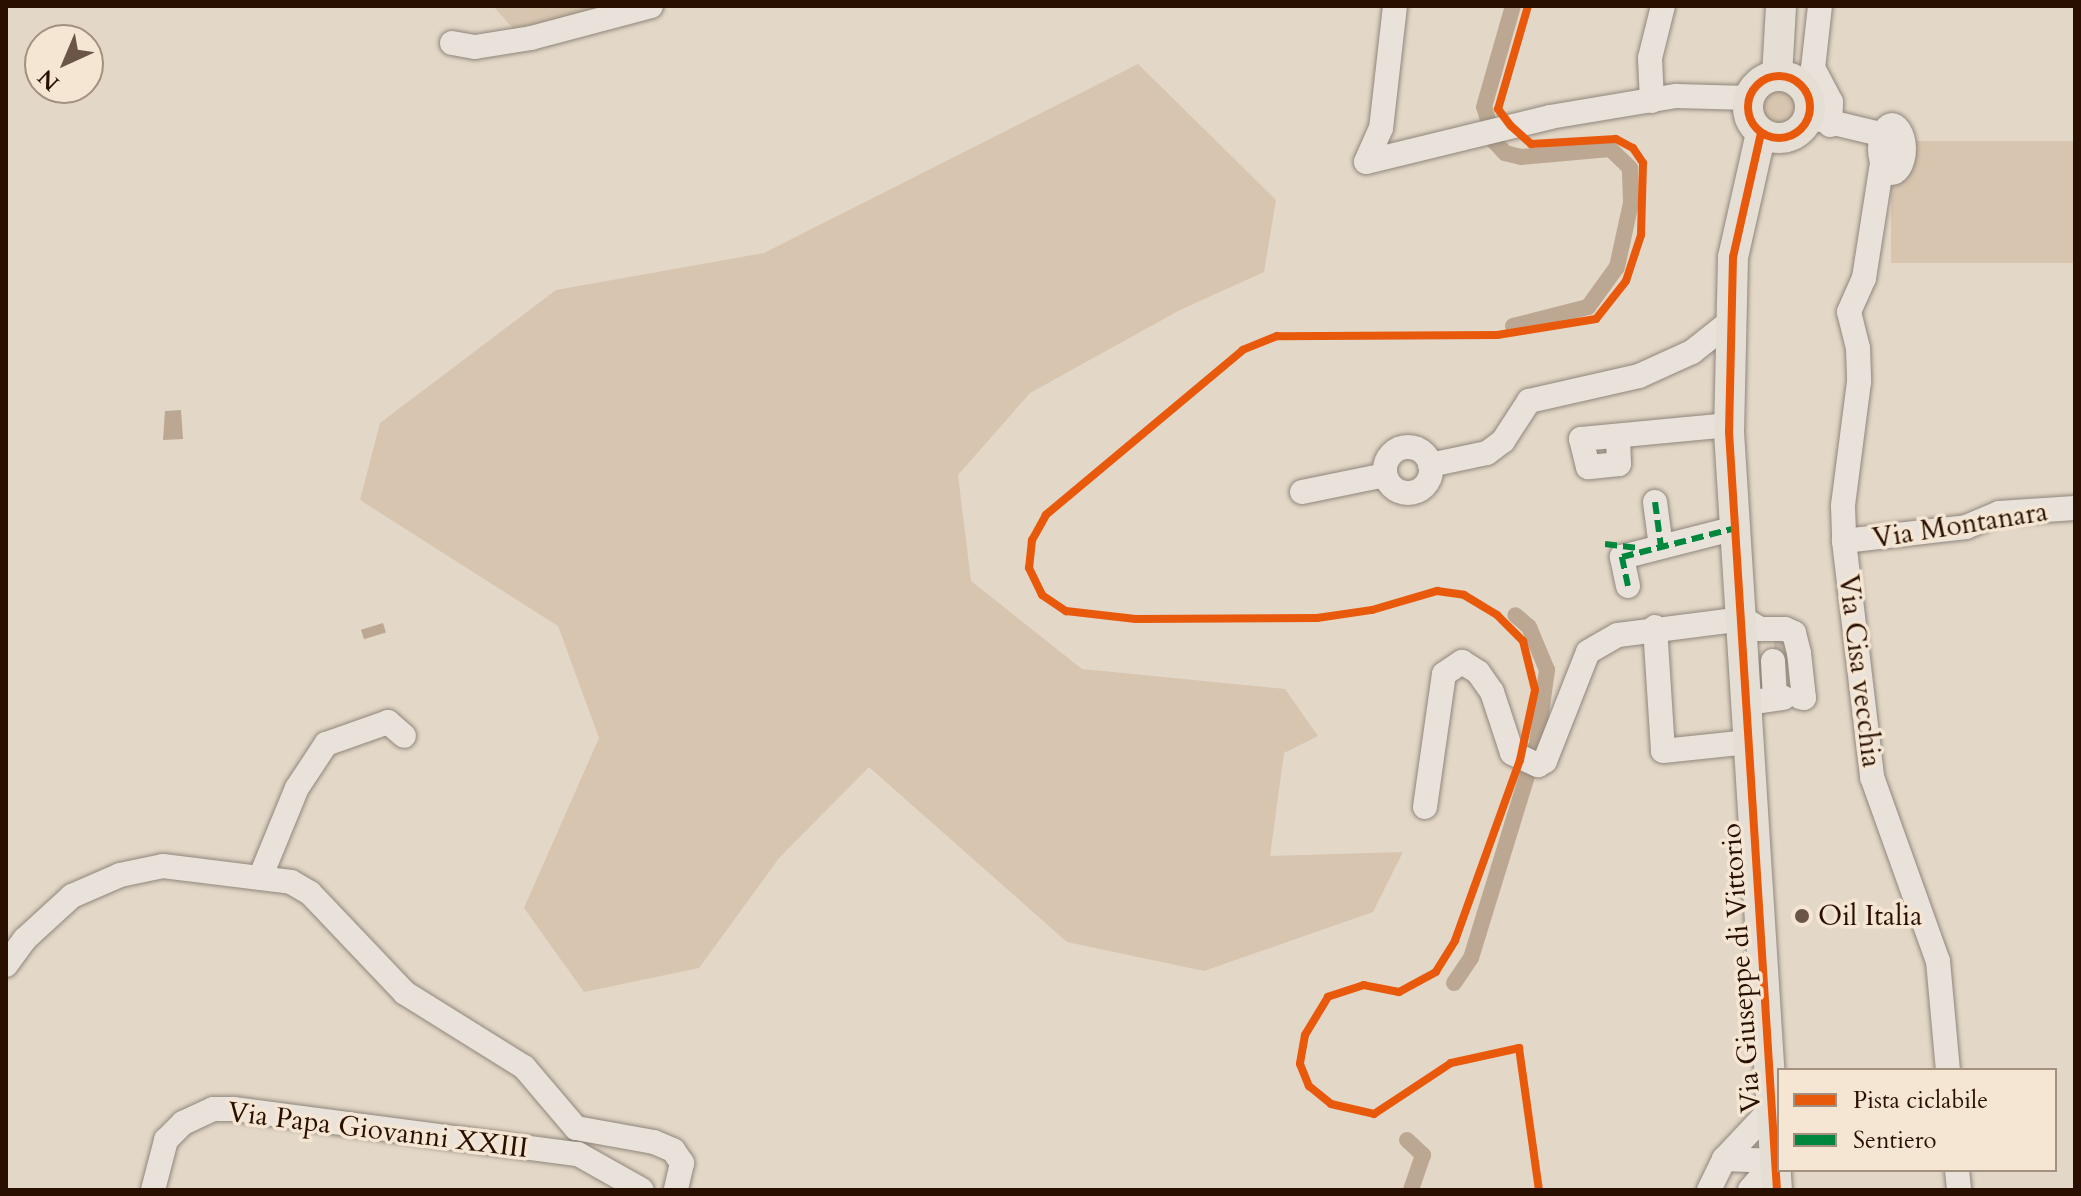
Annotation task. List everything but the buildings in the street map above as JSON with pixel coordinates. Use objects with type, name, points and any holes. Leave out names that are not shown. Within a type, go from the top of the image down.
[{"type":"main road","points":[[1777,76],[1781,6]]},
{"type":"main road","points":[[1777,76],[1794,79],[1807,92],[1820,121],[1789,137],[1761,133],[1750,118],[1749,98],[1757,85],[1777,76]]},
{"type":"main road","name":"Via Giuseppe di Vittorio","points":[[1761,133],[1733,257],[1729,425],[1736,528],[1778,652],[1749,742],[1776,1176]]},
{"type":"street","points":[[452,43],[475,47],[531,38],[651,6]]},
{"type":"street","points":[[1395,6],[1381,128],[1366,162],[1465,136],[1676,96],[1749,98]]},
{"type":"street","points":[[1652,101],[1650,58],[1663,6]]},
{"type":"street","points":[[1820,6],[1813,68],[1831,102],[1820,121]]},
{"type":"street","name":"Via Cisa vecchia","points":[[1820,121],[1882,139],[1864,278],[1849,312],[1858,348],[1859,382],[1843,506],[1844,541],[1872,777],[1938,961],[1948,1068]]},
{"type":"street","points":[[1302,492],[1385,475],[1395,489],[1410,493],[1428,481],[1430,465],[1487,453],[1503,441],[1529,401],[1639,376],[1692,352],[1731,321]]},
{"type":"street","points":[[1618,437],[1729,425]]},
{"type":"street","points":[[1655,502],[1656,548]]},
{"type":"street","name":"Via Montanara","points":[[1844,541],[1966,527],[1999,513],[2075,508]]},
{"type":"street","points":[[1628,586],[1622,557],[1736,528]]},
{"type":"street","points":[[1605,544],[1656,548]]},
{"type":"street","points":[[1425,807],[1444,674],[1453,665],[1462,662],[1478,672],[1492,692],[1512,753],[1529,762],[1545,761],[1588,652],[1618,635],[1655,627],[1778,652]]},
{"type":"street","points":[[1655,627],[1663,751],[1749,742]]},
{"type":"street","points":[[260,878],[297,788],[326,744],[388,722],[404,736]]},
{"type":"street","points":[[6,965],[25,939],[72,896],[120,875],[163,866],[291,882],[310,893],[405,993],[524,1067],[576,1128],[673,1150],[683,1170],[676,1190]]},
{"type":"street","points":[[1709,1190],[1724,1159],[1772,1108]]},
{"type":"street","name":"Via Papa Giovanni XXIII","points":[[153,1190],[166,1140],[183,1123],[213,1109],[234,1109],[578,1154],[642,1190]]},
{"type":"street","points":[[1724,1159],[1776,1176]]},
{"type":"street","points":[[1750,1190],[1776,1176]]},
{"type":"shaded area","points":[[493,6],[617,6],[519,35]]},
{"type":"shaded area","points":[[1138,64],[1276,200],[1264,272],[1180,310],[1030,393],[958,475],[971,581],[1082,669],[1285,689],[1318,736],[1284,753],[1270,856],[1403,852],[1373,912],[1204,971],[1067,942],[869,767],[779,858],[699,968],[584,992],[524,908],[599,738],[558,626],[360,500],[380,423],[556,290],[764,253]]},
{"type":"shaded area","points":[[1779,77],[1790,79],[1800,86],[1807,96],[1807,118],[1800,128],[1790,135],[1779,137],[1768,135],[1758,128],[1751,118],[1749,107],[1751,96],[1758,86],[1768,79]]},
{"type":"shaded area","points":[[1891,141],[2075,141],[2075,263],[1891,263]]},
{"type":"shaded area","points":[[181,410],[183,439],[163,440],[165,411]]},
{"type":"shaded area","points":[[383,623],[386,633],[364,639],[361,630]]},
{"type":"waterway","points":[[1513,6],[1484,107],[1494,141],[1505,153],[1521,157],[1610,149],[1630,168],[1631,203],[1617,267],[1588,307],[1513,326]]},
{"type":"waterway","points":[[1454,983],[1471,958],[1537,743],[1547,670],[1529,627],[1515,615]]},
{"type":"waterway","points":[[1407,1140],[1423,1155],[1411,1190]]},
{"type":"tunnel","points":[[1786,640],[1787,663]]},
{"type":"marked path","points":[[1655,502],[1661,547]]},
{"type":"marked path","points":[[1628,586],[1622,557],[1736,528]]},
{"type":"marked path","points":[[1605,544],[1640,548]]},
{"type":"cycle path","points":[[1528,6],[1498,109],[1531,144],[1616,139],[1633,148],[1643,163],[1641,235],[1626,281],[1596,319],[1497,335],[1277,336],[1243,350],[1046,515],[1032,540],[1029,568],[1042,595],[1066,611],[1136,619],[1317,618],[1372,610],[1437,591],[1464,595],[1497,615],[1523,641],[1535,690],[1520,760],[1455,941],[1436,972],[1399,992],[1364,985],[1328,997],[1305,1035],[1300,1064],[1309,1086],[1331,1104],[1374,1114],[1451,1063],[1519,1048],[1539,1190]]},
{"type":"cycle path","points":[[1773,76],[1785,76],[1801,85],[1808,95],[1810,107],[1808,119],[1801,129],[1785,138],[1773,138],[1753,124],[1748,113],[1748,101],[1762,81],[1773,76]]},
{"type":"cycle path","points":[[1761,133],[1733,257],[1729,432],[1777,1190]]},
{"type":"place","name":"Oil Italia","points":[[1802,916]]}]
